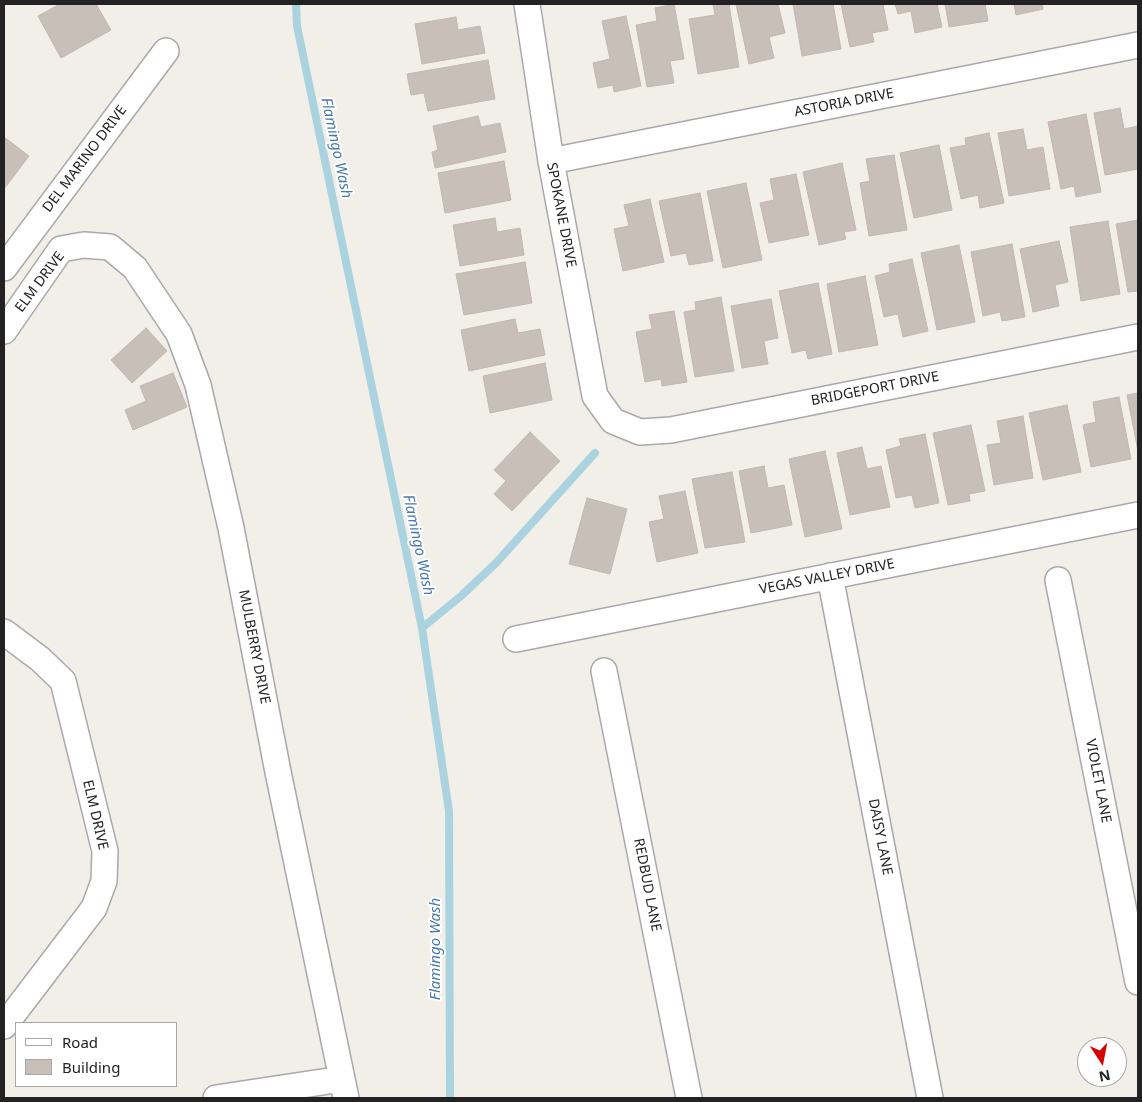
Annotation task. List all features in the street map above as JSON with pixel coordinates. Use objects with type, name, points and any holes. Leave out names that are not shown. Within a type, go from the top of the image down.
[{"type":"street","name":"SPOKANE DRIVE","points":[[527,4],[551,160],[595,396],[612,421]]},
{"type":"street","name":"ASTORIA DRIVE","points":[[551,160],[1138,45]]},
{"type":"street","name":"DEL MARINO DRIVE","points":[[4,268],[166,51]]},
{"type":"street","name":"ELM DRIVE","points":[[4,331],[61,249],[84,244]]},
{"type":"street","name":"MULBERRY DRIVE","points":[[84,244],[110,248],[135,268],[179,334],[198,386],[232,528],[278,772],[344,1088]]},
{"type":"street","name":"BRIDGEPORT DRIVE","points":[[612,421],[640,432],[671,430],[1138,336]]},
{"type":"street","name":"VEGAS VALLEY DRIVE","points":[[516,639],[1138,515]]},
{"type":"street","name":"DAISY LANE","points":[[830,576],[930,1098]]},
{"type":"street","name":"VIOLET LANE","points":[[1058,580],[1138,982]]},
{"type":"street","name":"ELM DRIVE","points":[[4,632],[40,659],[63,681],[105,851],[104,881],[94,908],[4,1026]]},
{"type":"street","name":"REDBUD LANE","points":[[604,672],[689,1098]]},
{"type":"street","points":[[216,1098],[344,1088]]},
{"type":"building","points":[[60,4],[96,4],[111,30],[61,58],[38,16]]},
{"type":"building","points":[[674,4],[684,59],[670,61],[674,83],[647,87],[636,25],[657,21],[655,8]]},
{"type":"building","points":[[713,4],[729,4],[739,67],[698,74],[689,19],[715,15]]},
{"type":"building","points":[[736,4],[778,4],[785,33],[769,37],[774,58],[749,64]]},
{"type":"building","points":[[793,4],[833,4],[841,49],[802,56]]},
{"type":"building","points":[[841,4],[883,4],[888,30],[872,33],[874,42],[850,47]]},
{"type":"building","points":[[895,4],[937,4],[942,27],[915,33],[911,11],[898,14]]},
{"type":"building","points":[[945,4],[985,4],[988,21],[949,27]]},
{"type":"building","points":[[1014,4],[1042,4],[1043,9],[1016,15]]},
{"type":"building","points":[[626,16],[641,86],[614,92],[613,85],[598,88],[593,63],[610,59],[602,21]]},
{"type":"building","points":[[456,17],[458,30],[480,26],[485,53],[422,64],[415,24]]},
{"type":"building","points":[[488,60],[495,99],[428,111],[424,93],[411,95],[407,74]]},
{"type":"building","points":[[1120,108],[1124,129],[1138,126],[1138,169],[1105,175],[1094,113]]},
{"type":"building","points":[[1086,114],[1101,192],[1076,197],[1074,186],[1061,189],[1048,122]]},
{"type":"building","points":[[478,116],[481,127],[500,123],[506,152],[435,168],[432,152],[438,150],[433,126]]},
{"type":"building","points":[[1023,129],[1027,150],[1043,147],[1050,189],[1009,196],[998,133]]},
{"type":"building","points":[[989,133],[1004,203],[980,208],[978,195],[961,199],[950,148],[966,145],[965,138]]},
{"type":"building","points":[[4,137],[29,156],[4,189]]},
{"type":"building","points":[[939,145],[952,210],[914,218],[900,153]]},
{"type":"building","points":[[894,155],[907,230],[869,236],[860,183],[870,181],[866,159]]},
{"type":"building","points":[[504,161],[511,200],[445,213],[438,173]]},
{"type":"building","points":[[842,163],[856,230],[844,232],[846,239],[819,245],[803,172]]},
{"type":"building","points":[[796,174],[809,235],[769,243],[760,203],[774,200],[770,179]]},
{"type":"building","points":[[746,183],[762,260],[723,268],[707,191]]},
{"type":"building","points":[[700,193],[713,261],[689,265],[686,253],[671,256],[659,201]]},
{"type":"building","points":[[650,199],[664,262],[623,271],[614,229],[629,226],[624,205]]},
{"type":"building","points":[[495,218],[497,232],[520,228],[524,255],[460,266],[453,225]]},
{"type":"building","points":[[1138,220],[1138,291],[1128,292],[1116,224]]},
{"type":"building","points":[[1108,221],[1120,294],[1081,301],[1070,227]]},
{"type":"building","points":[[1059,241],[1068,282],[1055,285],[1059,306],[1033,312],[1020,249]]},
{"type":"building","points":[[1012,244],[1025,317],[1002,321],[1000,312],[983,316],[971,252]]},
{"type":"building","points":[[959,245],[975,322],[937,330],[921,253]]},
{"type":"building","points":[[912,259],[928,331],[903,337],[898,314],[884,317],[875,276],[890,272],[889,264]]},
{"type":"building","points":[[525,262],[532,303],[464,315],[456,274]]},
{"type":"building","points":[[865,276],[878,345],[839,352],[827,284]]},
{"type":"building","points":[[818,283],[832,354],[808,359],[806,350],[792,353],[779,291]]},
{"type":"building","points":[[721,297],[734,371],[695,377],[684,312],[696,310],[695,302]]},
{"type":"building","points":[[771,299],[778,338],[764,341],[768,364],[742,368],[731,306]]},
{"type":"building","points":[[674,311],[687,382],[662,386],[661,379],[645,382],[636,332],[652,329],[649,315]]},
{"type":"building","points":[[515,319],[518,333],[540,329],[545,355],[469,371],[461,330]]},
{"type":"building","points":[[146,328],[167,351],[132,383],[111,360]]},
{"type":"building","points":[[545,363],[552,400],[490,413],[483,376]]},
{"type":"building","points":[[173,373],[187,407],[133,430],[125,410],[146,401],[140,386]]},
{"type":"building","points":[[1138,393],[1138,451],[1127,395]]},
{"type":"building","points":[[1119,397],[1131,459],[1091,467],[1083,425],[1096,422],[1093,402]]},
{"type":"building","points":[[1067,405],[1081,472],[1043,480],[1029,413]]},
{"type":"building","points":[[1023,416],[1033,478],[994,485],[987,445],[1001,443],[997,421]]},
{"type":"building","points":[[971,425],[985,491],[969,494],[970,501],[948,505],[933,433]]},
{"type":"building","points":[[530,432],[560,461],[512,511],[494,494],[506,481],[494,470]]},
{"type":"building","points":[[925,434],[939,503],[915,508],[912,495],[896,498],[886,450],[901,446],[899,439]]},
{"type":"building","points":[[862,447],[867,469],[881,466],[890,507],[850,515],[837,453]]},
{"type":"building","points":[[825,451],[842,529],[805,537],[789,459]]},
{"type":"building","points":[[764,466],[768,488],[784,485],[792,525],[751,533],[739,471]]},
{"type":"building","points":[[732,472],[745,542],[705,548],[692,479]]},
{"type":"building","points":[[685,491],[698,553],[657,562],[649,522],[664,519],[659,496]]},
{"type":"building","points":[[587,498],[627,509],[610,574],[569,564]]},
{"type":"waterway","name":"Flamingo Wash","points":[[296,4],[297,26],[422,628],[449,811],[450,1098]]},
{"type":"waterway","points":[[422,628],[461,596],[496,563],[595,453]]}]
